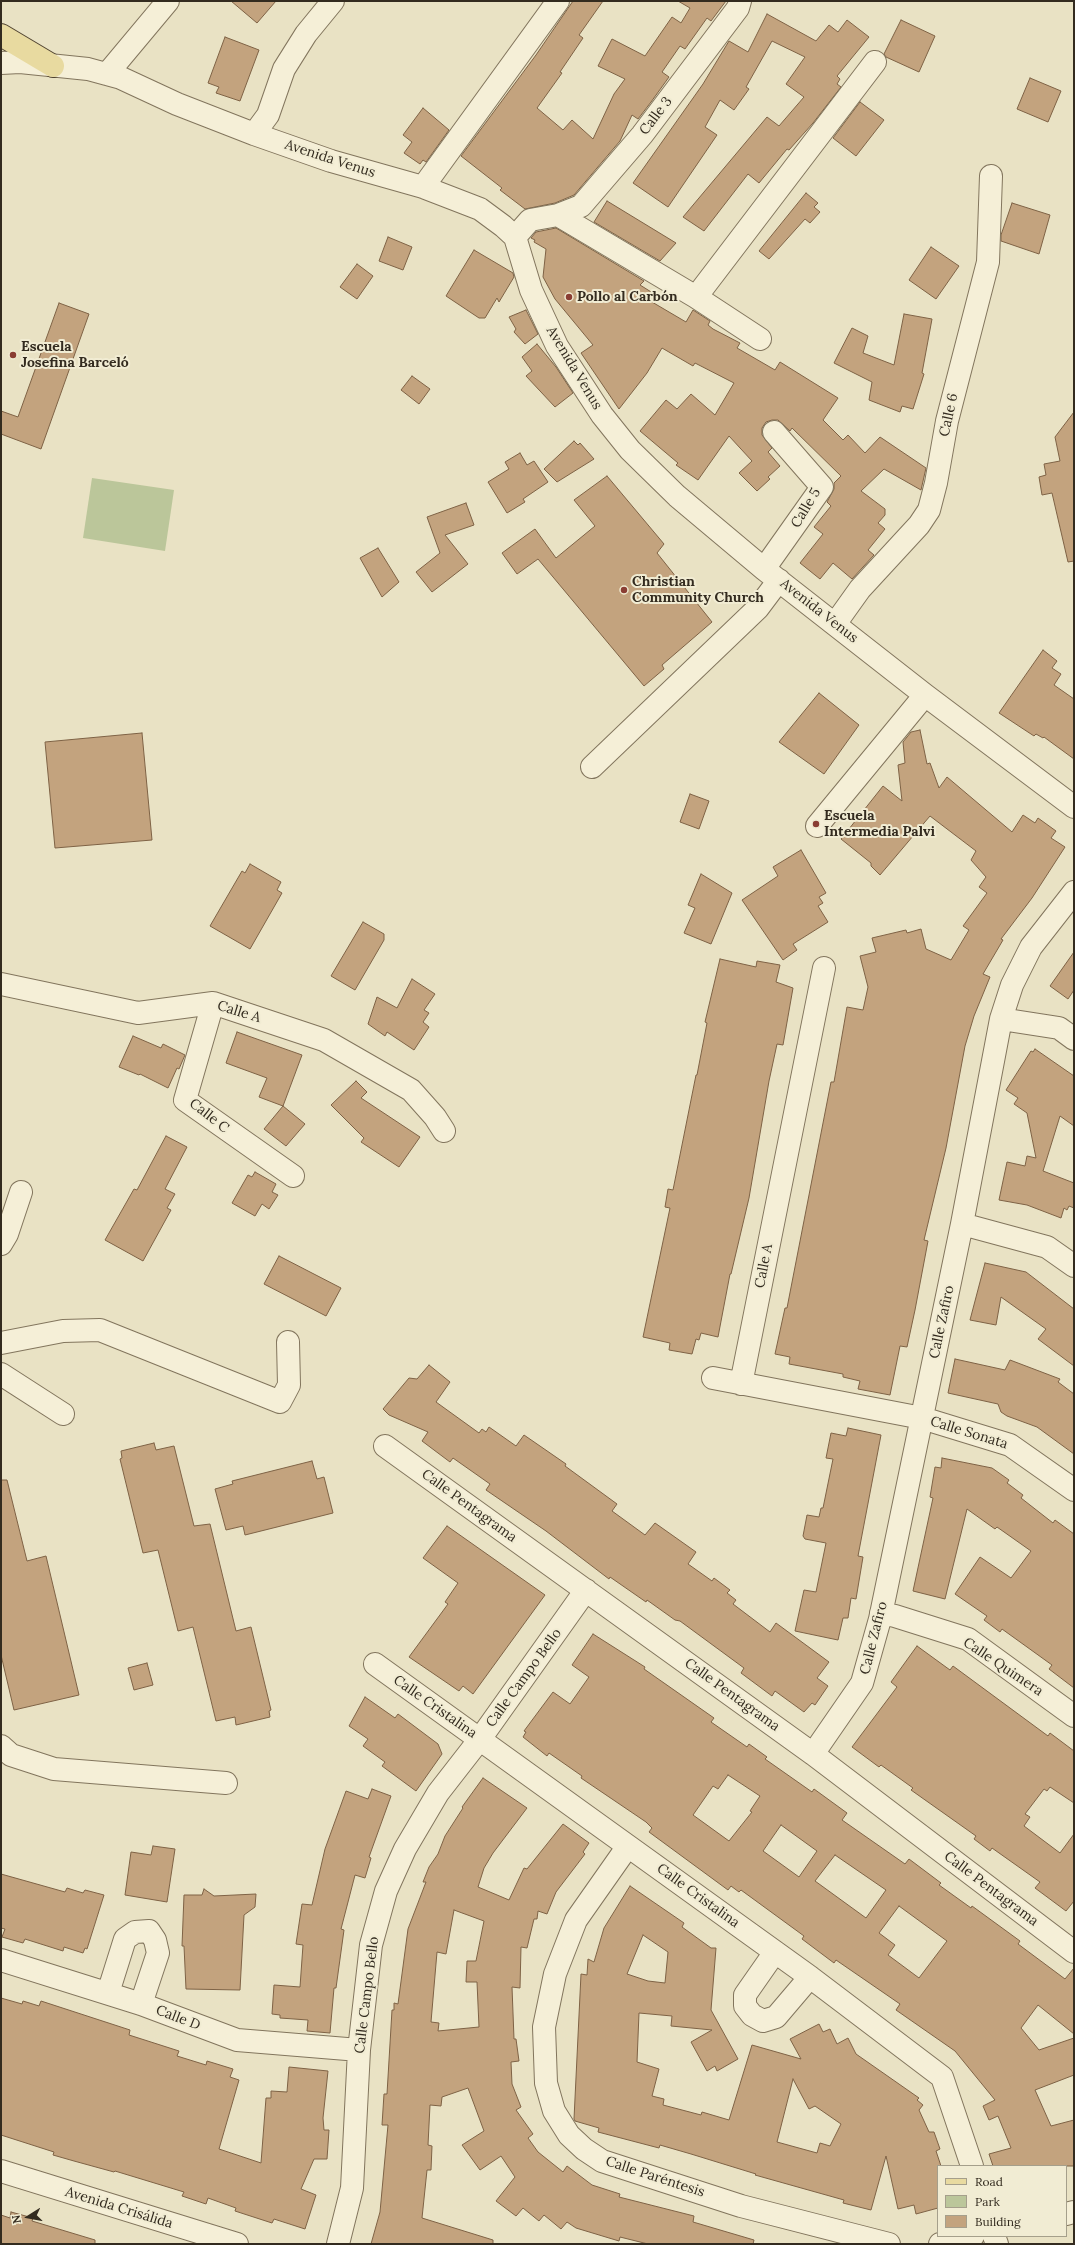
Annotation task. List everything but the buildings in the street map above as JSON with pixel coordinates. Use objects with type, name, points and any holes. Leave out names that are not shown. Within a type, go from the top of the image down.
[{"type":"main road","points":[[1,35],[53,66]]},
{"type":"street","points":[[107,74],[168,1]]},
{"type":"street","points":[[254,134],[268,115],[284,69],[306,34],[333,1]]},
{"type":"street","points":[[423,187],[558,1]]},
{"type":"street","name":"Calle 3","points":[[515,237],[530,220],[558,215],[581,206],[637,141],[738,8],[740,1]]},
{"type":"street","name":"Avenida Venus","points":[[1,63],[20,62],[88,69],[121,78],[177,104],[254,134],[331,161],[423,187],[480,209],[515,237],[531,290],[558,346],[602,415],[630,450],[677,496],[772,574],[925,695],[1074,807]]},
{"type":"street","points":[[696,297],[875,62]]},
{"type":"street","name":"Calle 6","points":[[835,624],[860,589],[919,524],[929,510],[936,483],[947,421],[988,262],[991,176]]},
{"type":"street","points":[[558,215],[696,297],[760,339]]},
{"type":"street","name":"Calle 5","points":[[772,574],[822,487],[774,432]]},
{"type":"street","points":[[592,767],[758,608],[772,574]]},
{"type":"street","points":[[817,826],[925,695]]},
{"type":"street","name":"Calle Zafiro","points":[[813,1754],[862,1683],[881,1613],[962,1224],[1001,1019],[1012,985],[1031,947],[1074,892]]},
{"type":"street","name":"Calle A","points":[[741,1384],[824,968]]},
{"type":"street","name":"Calle A","points":[[1,984],[138,1013],[213,1004],[324,1040],[411,1090],[435,1117],[444,1131]]},
{"type":"street","name":"Calle C","points":[[213,1004],[185,1100],[294,1176]]},
{"type":"street","points":[[1001,1019],[1059,1028],[1074,1039]]},
{"type":"street","points":[[1,1244],[7,1234],[21,1192]]},
{"type":"street","points":[[962,1224],[1047,1247],[1074,1266]]},
{"type":"street","points":[[1,1343],[63,1331],[100,1330],[280,1402],[289,1385],[288,1342]]},
{"type":"street","points":[[1,1374],[63,1414]]},
{"type":"street","points":[[713,1378],[922,1418]]},
{"type":"street","name":"Calle Sonata","points":[[922,1418],[1010,1445],[1074,1490]]},
{"type":"street","name":"Calle Pentagrama","points":[[384,1446],[813,1754],[1074,1952]]},
{"type":"street","name":"Calle Campo Bello","points":[[338,2244],[352,2188],[359,2050],[371,1945],[386,1891],[405,1848],[438,1793],[480,1739],[586,1590]]},
{"type":"street","name":"Calle Quimera","points":[[881,1613],[968,1639],[1074,1716]]},
{"type":"street","name":"Calle Cristalina","points":[[374,1664],[810,1977],[942,2077],[972,2165]]},
{"type":"street","points":[[1,1746],[11,1755],[54,1770],[226,1783]]},
{"type":"street","name":"Calle Paréntesis","points":[[628,1846],[576,1920],[555,1974],[544,2027],[546,2083],[554,2111],[569,2135],[602,2161],[742,2206],[889,2244]]},
{"type":"street","points":[[108,1994],[125,1939],[135,1932],[148,1932],[155,1940],[158,1953],[141,2004]]},
{"type":"street","points":[[775,1952],[745,1995],[745,2006],[752,2015],[763,2021],[776,2017],[810,1977]]},
{"type":"street","name":"Calle D","points":[[1,1960],[141,2004],[237,2040],[359,2050]]},
{"type":"street","name":"Avenida Crisálida","points":[[1,2171],[236,2244]]},
{"type":"street","points":[[940,2244],[968,2237]]},
{"type":"green space","points":[[92,478],[174,490],[165,551],[83,538]]},
{"type":"place","name":"Pollo al Carbón","points":[[569,297]]},
{"type":"place","name":"Escuela Josefina Barceló","points":[[13,355]]},
{"type":"place","name":"Christian Community Church","points":[[624,590]]},
{"type":"place","name":"Escuela Intermedia Palvi","points":[[816,824]]}]
